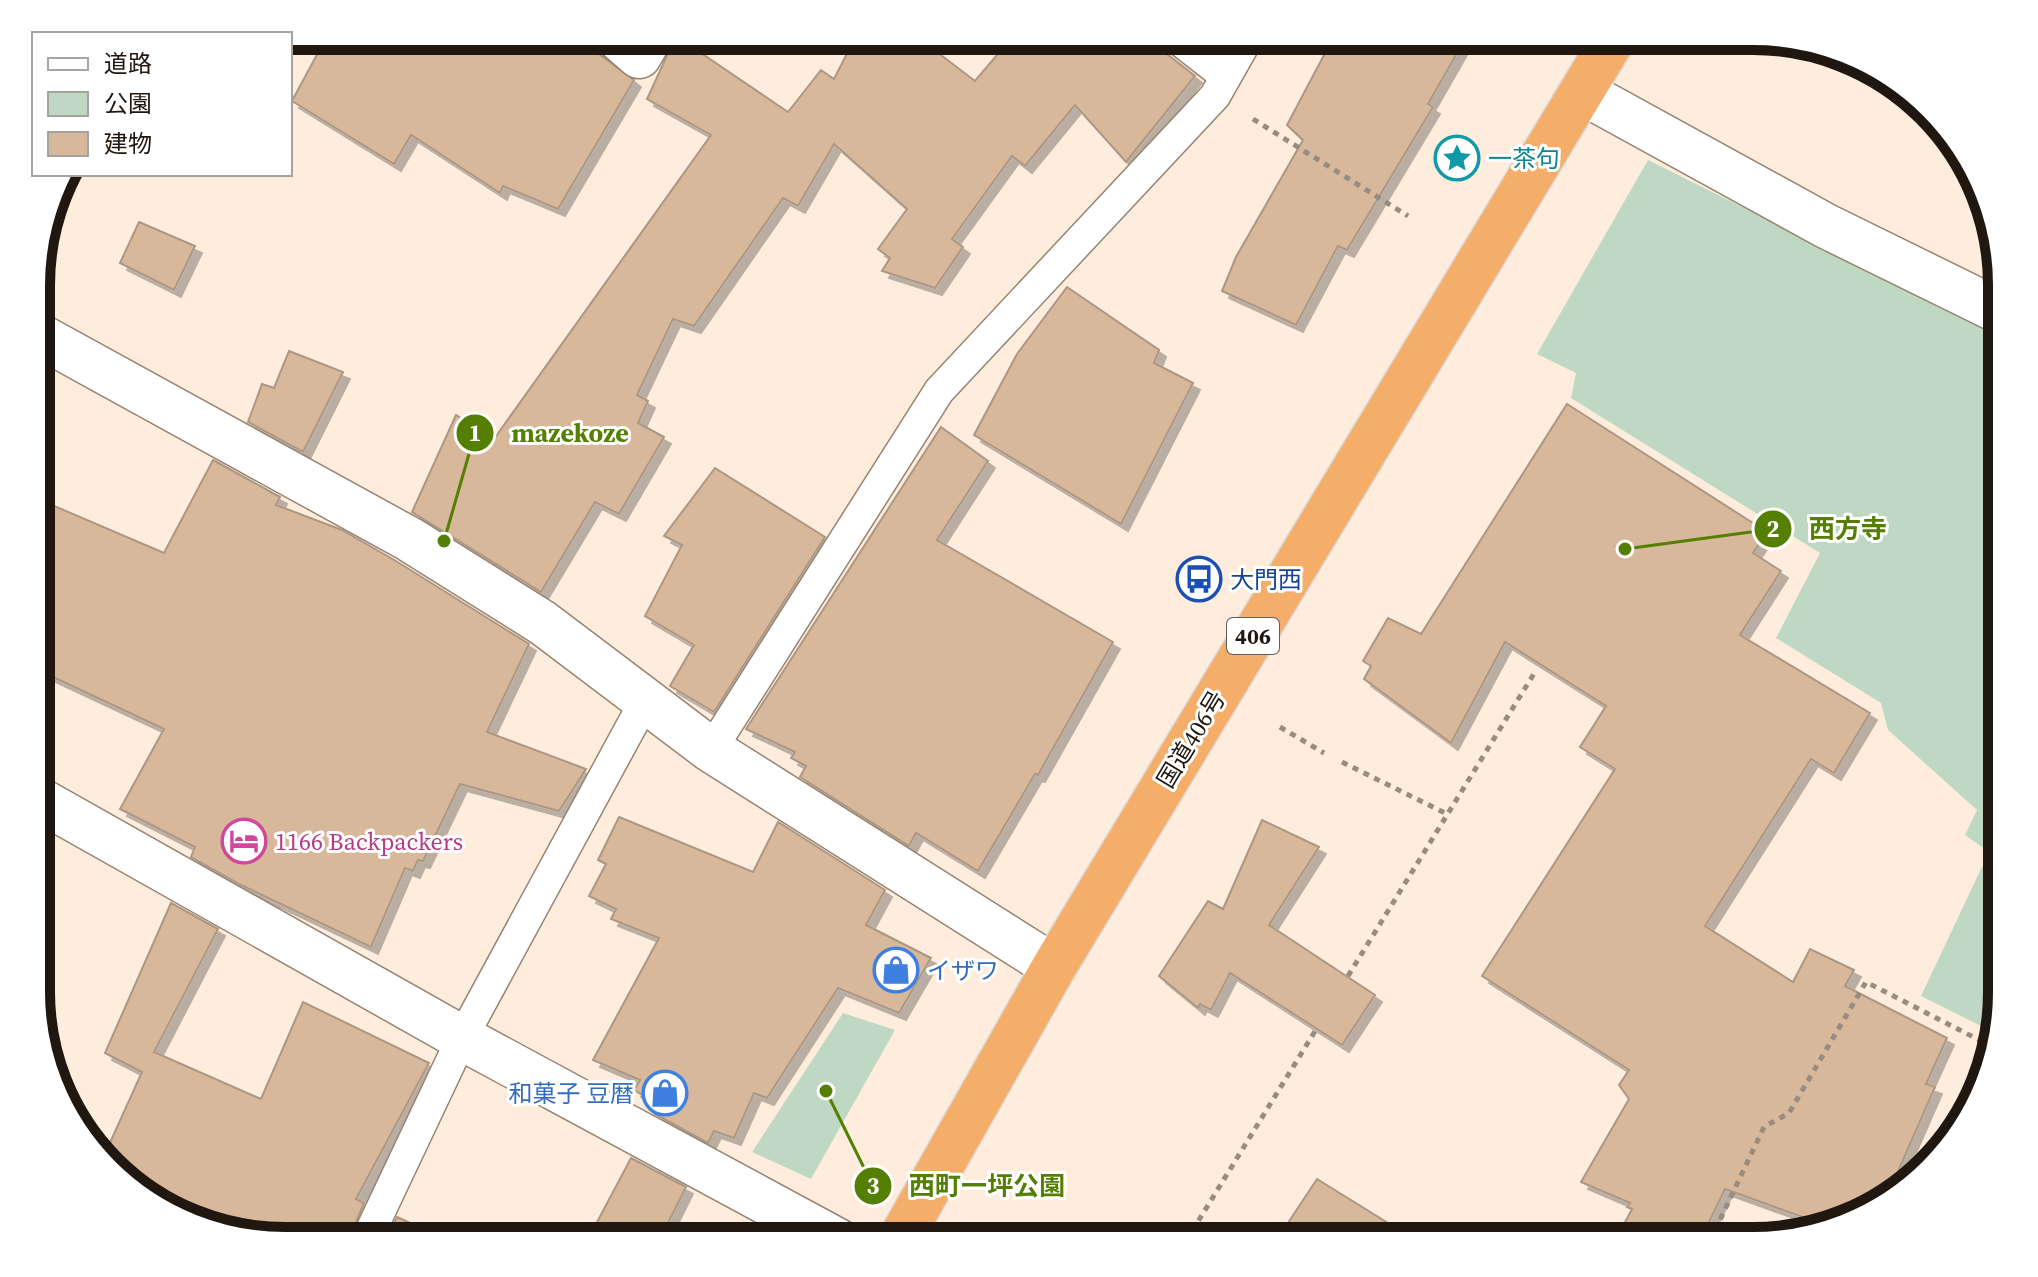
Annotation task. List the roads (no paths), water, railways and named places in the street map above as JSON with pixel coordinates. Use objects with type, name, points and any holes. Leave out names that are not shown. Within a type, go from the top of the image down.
[{"type":"highway","name":"国道406号","points":[[907,1227],[1054,967],[1607,50]]},
{"type":"street","points":[[1582,92],[1826,226],[1987,305]]},
{"type":"street","points":[[50,342],[409,539],[543,623],[711,750],[1054,967]]},
{"type":"street","points":[[50,806],[462,1038],[811,1227]]},
{"type":"lane","points":[[1187,50],[1220,86]]},
{"type":"lane","points":[[711,750],[939,391],[1220,86],[1241,50]]},
{"type":"lane","points":[[373,1227],[462,1038],[645,701]]},
{"type":"place","name":"一茶句","points":[[1457,158]]},
{"type":"place","name":"mazekoze","points":[[444,541]]},
{"type":"place","name":"西方寺","points":[[1625,549]]},
{"type":"place","name":"大門西","points":[[1199,579]]},
{"type":"place","name":"1166 Backpackers","points":[[244,841]]},
{"type":"place","name":"イザワ","points":[[896,970]]},
{"type":"place","name":"西町一坪公園","points":[[826,1091]]},
{"type":"place","name":"和菓子 豆暦","points":[[665,1093]]}]
